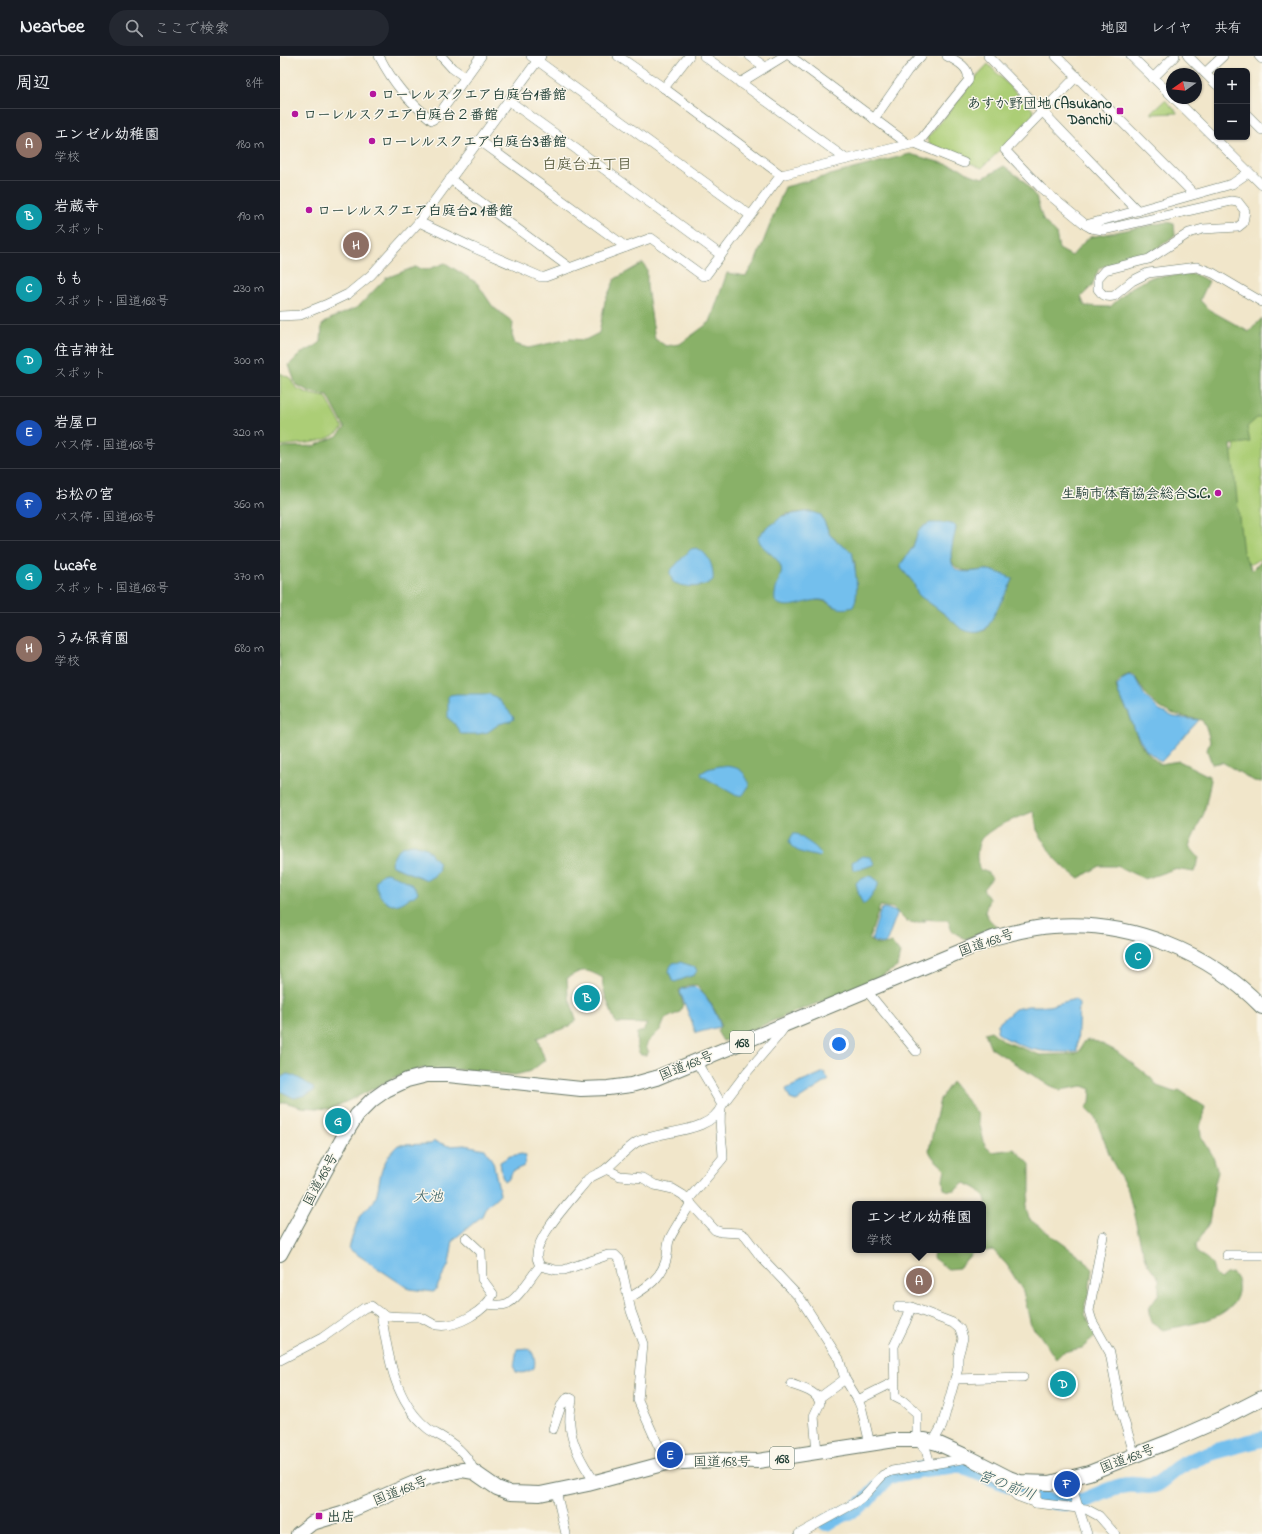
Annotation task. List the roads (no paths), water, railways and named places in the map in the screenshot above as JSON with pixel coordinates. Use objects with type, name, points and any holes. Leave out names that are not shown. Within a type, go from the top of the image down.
[{"type":"highway","name":"国道168号","points":[[280,1254],[357,1115],[372,1100],[386,1090],[407,1080],[427,1075],[448,1075],[581,1089],[631,1085],[656,1078],[696,1062],[993,938],[1020,931],[1053,926],[1083,926],[1117,929],[1176,947],[1201,960],[1229,978],[1250,995],[1262,1008]]},
{"type":"highway","name":"国道168号","points":[[298,1534],[312,1523],[342,1514],[426,1478],[462,1470],[474,1472],[497,1488],[510,1493],[540,1494],[595,1482],[666,1463],[717,1460],[758,1461],[895,1440],[934,1442],[1020,1482],[1050,1483],[1069,1479],[1135,1456],[1219,1420],[1262,1398]]},
{"type":"street","points":[[379,56],[388,73],[401,91],[432,120],[437,117],[481,56]]},
{"type":"street","points":[[442,56],[452,68],[465,77]]},
{"type":"street","points":[[618,56],[664,88],[781,175]]},
{"type":"street","points":[[664,88],[689,56]]},
{"type":"street","points":[[704,56],[846,159]]},
{"type":"street","points":[[750,56],[765,67]]},
{"type":"street","points":[[740,83],[784,56]]},
{"type":"street","points":[[790,56],[874,119],[911,144],[964,163]]},
{"type":"street","points":[[874,119],[908,70],[921,56]]},
{"type":"street","points":[[419,222],[472,248],[541,277],[545,277],[651,238],[703,276],[706,275],[781,175],[911,144],[922,138],[968,81],[969,77],[964,66],[947,56]]},
{"type":"street","points":[[988,56],[1138,211]]},
{"type":"street","points":[[1056,56],[1194,194]]},
{"type":"street","points":[[1131,56],[1166,90]]},
{"type":"street","points":[[1154,78],[1175,56]]},
{"type":"street","points":[[1188,56],[1214,82]]},
{"type":"street","points":[[1205,73],[1223,56]]},
{"type":"street","points":[[1259,56],[1262,59]]},
{"type":"street","points":[[280,316],[300,315],[325,305],[348,294],[371,275],[419,222],[508,100],[536,58],[750,215]]},
{"type":"street","points":[[1077,76],[1005,150],[1041,188],[1086,225],[1091,228],[1103,230],[1232,201],[1238,202],[1245,211],[1242,223],[1238,226],[1203,229],[1189,233],[1149,259],[1106,270],[1098,278],[1098,289],[1105,296],[1114,296],[1132,281],[1144,275],[1197,267],[1213,273],[1262,302]]},
{"type":"street","points":[[508,100],[721,255]]},
{"type":"street","points":[[1180,104],[1262,186]]},
{"type":"street","points":[[1250,118],[1262,130]]},
{"type":"street","points":[[479,140],[626,247]]},
{"type":"street","points":[[1086,225],[1232,184],[1248,173]]},
{"type":"street","points":[[450,180],[570,268]]},
{"type":"street","points":[[866,990],[916,1051]]},
{"type":"street","points":[[540,1266],[536,1256],[541,1241],[547,1230],[588,1179],[606,1169],[636,1143],[644,1139],[702,1124],[716,1116],[747,1072],[778,1036],[786,1024]]},
{"type":"street","points":[[629,1298],[650,1285],[659,1277],[664,1268],[670,1239],[689,1202],[723,1158],[720,1125],[722,1106],[696,1062]]},
{"type":"street","points":[[606,1169],[620,1176],[643,1178],[655,1186],[673,1189],[683,1195],[715,1230],[721,1232],[740,1233],[745,1236],[761,1257],[800,1298],[839,1359],[845,1379],[858,1400],[862,1410],[870,1444]]},
{"type":"street","points":[[1103,1236],[1089,1311],[1092,1321],[1110,1353],[1121,1411],[1135,1456]]},
{"type":"street","points":[[280,1360],[322,1338],[364,1308],[371,1306],[381,1313],[389,1316],[420,1318],[438,1325],[461,1320],[481,1310],[490,1301],[493,1294],[482,1279],[481,1252],[466,1238]]},
{"type":"street","points":[[540,1266],[556,1270],[564,1270],[608,1255],[615,1255],[620,1260],[632,1311],[643,1344],[638,1400],[666,1463]]},
{"type":"street","points":[[1227,1255],[1262,1255]]},
{"type":"street","points":[[487,1304],[505,1305],[511,1301],[540,1266]]},
{"type":"street","points":[[898,1307],[911,1307],[954,1323],[960,1329],[963,1338],[958,1357],[958,1368],[942,1426],[934,1442]]},
{"type":"street","points":[[911,1307],[894,1346],[895,1397],[903,1400],[917,1413],[917,1440],[926,1450],[930,1464]]},
{"type":"street","points":[[381,1313],[392,1366],[398,1387],[404,1400],[426,1428],[450,1441],[460,1450],[471,1462],[474,1472]]},
{"type":"street","points":[[955,1379],[1023,1377]]},
{"type":"street","points":[[819,1398],[845,1379]]},
{"type":"street","points":[[858,1400],[894,1382]]},
{"type":"street","points":[[791,1384],[813,1393],[819,1398],[820,1403],[814,1416],[817,1453]]},
{"type":"street","points":[[553,1429],[561,1406],[568,1397],[572,1399],[570,1423],[572,1437],[585,1468],[595,1482]]},
{"type":"street","points":[[799,1534],[855,1503],[864,1496],[883,1475],[892,1471],[970,1458]]},
{"type":"street","points":[[984,1464],[1017,1496],[1036,1503],[1086,1510],[1099,1516],[1115,1534]]},
{"type":"street","points":[[1069,1479],[1087,1534]]},
{"type":"street","points":[[1036,1483],[1036,1503]]},
{"type":"street","points":[[556,1491],[566,1534]]},
{"type":"water","points":[[812,512],[821,515],[830,535],[852,552],[857,588],[853,607],[841,608],[822,600],[790,606],[784,606],[775,601],[776,591],[782,570],[779,563],[762,545],[758,537],[763,531],[782,516]]},
{"type":"water","points":[[930,523],[947,523],[955,525],[956,528],[951,550],[951,559],[954,568],[963,572],[989,570],[1013,579],[988,626],[982,631],[969,632],[958,626],[918,594],[913,582],[901,568],[901,564],[913,547],[918,532],[922,527]]},
{"type":"water","points":[[697,548],[708,557],[710,561],[713,570],[713,580],[704,585],[693,587],[673,582],[670,571],[691,549]]},
{"type":"water","points":[[1129,675],[1135,678],[1145,696],[1160,711],[1174,717],[1199,720],[1161,762],[1146,750],[1135,731],[1129,713],[1119,695],[1117,686],[1123,678]]},
{"type":"water","points":[[456,694],[490,694],[497,698],[514,719],[499,724],[488,732],[478,734],[461,734],[454,723],[448,718],[448,697]]},
{"type":"water","points":[[719,766],[739,769],[745,775],[749,786],[743,795],[737,796],[702,776],[701,773]]},
{"type":"water","points":[[793,834],[797,834],[811,844],[821,855],[819,857],[797,851],[789,841]]},
{"type":"water","points":[[414,844],[426,848],[438,862],[439,869],[434,876],[427,880],[392,866],[391,863],[399,849]]},
{"type":"water","points":[[863,856],[870,857],[875,864],[853,870],[852,862]]},
{"type":"water","points":[[386,873],[399,877],[408,882],[418,892],[414,896],[399,904],[393,905],[387,903],[378,893],[376,885],[376,881],[382,874]]},
{"type":"water","points":[[870,875],[878,881],[878,886],[866,903],[863,904],[856,883]]},
{"type":"water","points":[[885,908],[897,912],[897,914],[886,943],[875,942],[872,940],[872,937],[881,909]]},
{"type":"water","points":[[680,962],[695,967],[697,971],[694,975],[675,982],[672,980],[669,972],[670,967],[673,963]]},
{"type":"water","points":[[692,986],[701,991],[709,1002],[720,1024],[719,1027],[696,1033],[680,992],[682,989]]},
{"type":"water","points":[[1075,999],[1079,1004],[1077,1051],[1075,1052],[1050,1052],[1035,1050],[1006,1038],[997,1031],[998,1024],[1015,1009],[1028,1006],[1049,1006]]},
{"type":"water","points":[[824,1072],[829,1080],[796,1101],[790,1099],[786,1089]]},
{"type":"water","points":[[287,1074],[307,1083],[313,1087],[314,1091],[294,1098],[280,1091],[280,1078]]},
{"type":"water","name":"大池","points":[[434,1141],[449,1146],[465,1145],[485,1149],[493,1162],[500,1194],[486,1207],[482,1216],[453,1240],[449,1264],[435,1291],[433,1292],[409,1289],[349,1249],[354,1230],[363,1212],[375,1199],[383,1167],[391,1153],[398,1145],[431,1144]]},
{"type":"water","points":[[522,1154],[526,1156],[524,1166],[513,1171],[508,1180],[504,1181],[500,1162],[510,1156]]},
{"type":"water","points":[[528,1348],[534,1357],[534,1368],[530,1371],[521,1373],[516,1372],[514,1367],[517,1349]]},
{"type":"waterway","name":"宮の前川","points":[[826,1523],[866,1501],[887,1478],[893,1475],[924,1469],[959,1465],[1043,1499],[1060,1503],[1069,1503],[1085,1500],[1121,1486],[1146,1486],[1157,1484],[1178,1468],[1191,1461],[1221,1450],[1262,1439]]},
{"type":"place","name":"ローレルスクエア白庭台1番館","points":[[373,94]]},
{"type":"place","name":"あすか野団地 (Asukano Danchi)","points":[[1120,111]]},
{"type":"place","name":"ローレルスクエア白庭台２番館","points":[[295,114]]},
{"type":"place","name":"ローレルスクエア白庭台3番館","points":[[372,141]]},
{"type":"place","name":"ローレルスクエア白庭台2 1番館","points":[[309,210]]},
{"type":"place","name":"うみ保育園","points":[[356,245]]},
{"type":"place","name":"生駒市体育協会総合S.C.","points":[[1218,493]]},
{"type":"place","name":"もも","points":[[1138,956]]},
{"type":"place","name":"岩蔵寺","points":[[587,998]]},
{"type":"place","name":"Lucafe","points":[[338,1121]]},
{"type":"place","name":"エンゼル幼稚園","points":[[919,1281]]},
{"type":"place","name":"住吉神社","points":[[1063,1384]]},
{"type":"place","name":"岩屋口","points":[[670,1455]]},
{"type":"place","name":"お松の宮","points":[[1067,1484]]},
{"type":"place","name":"出店","points":[[319,1516]]},
{"type":"district","name":"白庭台五丁目","points":[[587,164]]}]
